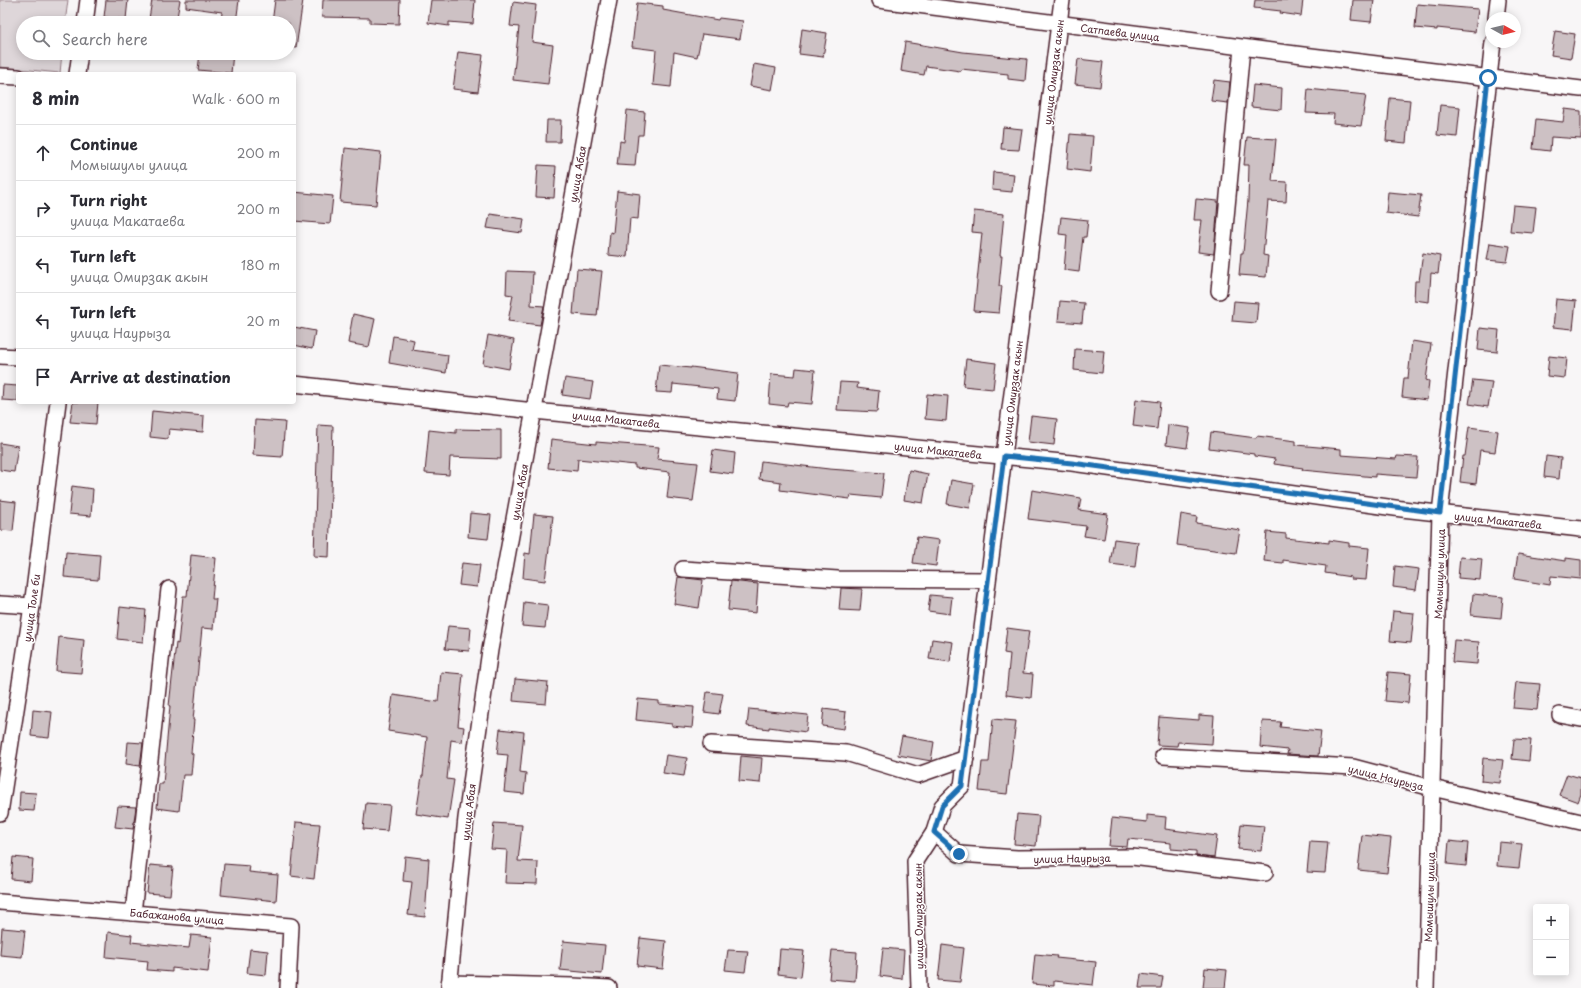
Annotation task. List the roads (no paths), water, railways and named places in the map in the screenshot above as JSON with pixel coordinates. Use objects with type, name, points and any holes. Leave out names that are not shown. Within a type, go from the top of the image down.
[{"type":"street","points":[[86,16],[88,0]]},
{"type":"street","name":"улица Абая","points":[[449,985],[466,818],[490,650],[609,0]]},
{"type":"street","name":"Сатпаева улица","points":[[879,0],[1242,48],[1581,89]]},
{"type":"street","name":"улица Омирзак акын","points":[[919,988],[915,861],[934,832],[942,806],[962,786],[1062,0]]},
{"type":"street","points":[[1497,12],[1498,0]]},
{"type":"street","points":[[1220,291],[1242,48]]},
{"type":"street","name":"Момышулы улица","points":[[1426,988],[1440,513],[1492,48]]},
{"type":"street","points":[[77,72],[79,60]]},
{"type":"street","points":[[0,76],[16,77]]},
{"type":"street","points":[[0,356],[16,357]]},
{"type":"street","name":"улица Макатаева","points":[[296,384],[534,411],[1072,463],[1440,513],[1581,529]]},
{"type":"street","name":"улица Толе би","points":[[0,813],[32,606],[58,404]]},
{"type":"street","points":[[683,569],[838,579],[988,580]]},
{"type":"street","points":[[133,913],[169,589]]},
{"type":"street","points":[[0,604],[32,606]]},
{"type":"street","points":[[1560,715],[1581,719]]},
{"type":"street","points":[[711,744],[846,754],[918,775],[966,758]]},
{"type":"street","name":"улица Наурыза","points":[[1163,756],[1353,767],[1432,788],[1581,822]]},
{"type":"street","name":"улица Наурыза","points":[[934,832],[959,854],[1017,858],[1132,857],[1265,873]]},
{"type":"street","name":"Бабажанова улица","points":[[0,902],[291,926],[288,988]]},
{"type":"street","points":[[449,985],[572,986],[609,988]]}]
